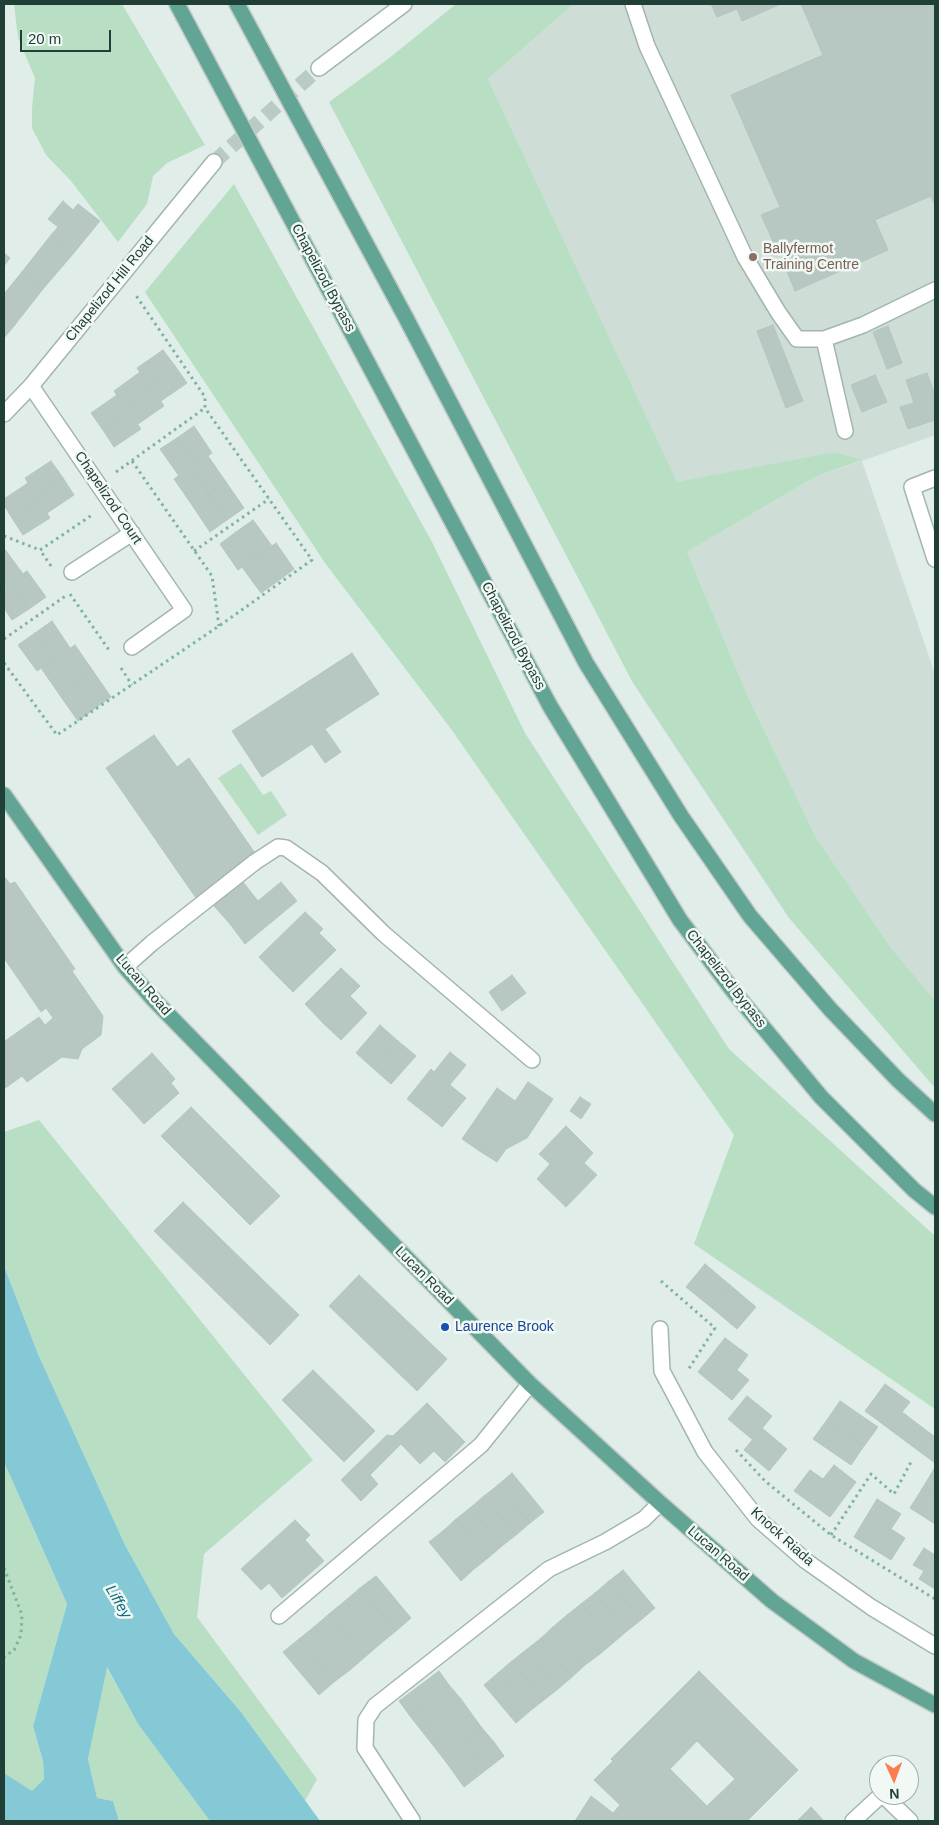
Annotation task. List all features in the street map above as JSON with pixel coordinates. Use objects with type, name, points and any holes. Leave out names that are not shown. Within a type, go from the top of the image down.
[{"type":"main road","name":"Chapelizod Bypass","points":[[177,4],[550,706],[680,920],[734,992],[821,1097],[914,1190],[935,1207]]},
{"type":"main road","points":[[237,4],[401,309],[586,663],[676,808],[750,916],[830,1009],[898,1080],[935,1114]]},
{"type":"main road","name":"Lucan Road","points":[[4,796],[125,967],[212,1060],[530,1384],[660,1503],[772,1601],[854,1661],[935,1705]]},
{"type":"street","points":[[319,68],[404,4]]},
{"type":"street","points":[[633,4],[647,46],[745,257],[778,312],[797,339],[824,339],[863,325],[935,290]]},
{"type":"street","name":"Chapelizod Hill Road","points":[[4,414],[31,386],[214,162]]},
{"type":"street","points":[[824,339],[845,431]]},
{"type":"street","name":"Chapelizod Court","points":[[31,386],[184,610],[132,647]]},
{"type":"street","points":[[935,478],[912,487],[935,559]]},
{"type":"street","points":[[72,572],[132,534]]},
{"type":"street","points":[[125,967],[152,943],[255,862],[278,847],[286,848],[322,873],[384,934],[532,1060]]},
{"type":"street","name":"Knock Riada","points":[[660,1329],[662,1371],[705,1452],[758,1519],[806,1561],[871,1607],[935,1646]]},
{"type":"street","points":[[278,1616],[481,1445],[530,1384]]},
{"type":"street","points":[[412,1820],[365,1748],[366,1720],[375,1706],[549,1570],[605,1542],[644,1519],[660,1503]]},
{"type":"street","points":[[853,1821],[871,1805]]},
{"type":"street","points":[[893,1805],[910,1821]]},
{"type":"path","points":[[4,663],[57,735],[219,626],[312,560],[205,408],[205,397],[122,275]]},
{"type":"path","points":[[98,484],[205,408]]},
{"type":"path","points":[[132,461],[212,576],[219,626]]},
{"type":"path","points":[[194,550],[269,499]]},
{"type":"path","points":[[4,536],[40,550]]},
{"type":"path","points":[[4,639],[69,593]]},
{"type":"path","points":[[661,1281],[715,1328],[688,1369],[688,1376]]},
{"type":"path","points":[[732,1446],[765,1481],[831,1535],[935,1599]]},
{"type":"path","points":[[831,1535],[871,1474],[894,1494],[911,1462]]},
{"type":"path","points":[[4,1568],[22,1615],[21,1636],[14,1650],[4,1657]]},
{"type":"shaded area","name":"Ballyfermot Training Centre","points":[[574,4],[935,4],[935,435],[862,461],[935,674],[935,1000],[891,948],[816,837],[750,701],[687,552],[815,477],[861,461],[834,452],[677,483],[488,79]]},
{"type":"green space","points":[[14,4],[122,4],[205,145],[167,163],[153,176],[147,204],[118,242],[71,181],[46,155],[32,128],[35,78],[18,38]]},
{"type":"green space","points":[[456,4],[574,4],[488,79],[677,482],[834,452],[862,460],[815,477],[687,552],[750,701],[816,837],[891,948],[935,1000],[935,1088],[789,918],[633,683],[329,102],[388,59]]},
{"type":"green space","points":[[234,184],[432,542],[525,733],[729,1049],[935,1236],[935,1409],[694,1244],[734,1135],[451,729],[325,563],[145,292]]},
{"type":"green space","points":[[241,763],[263,795],[271,791],[287,815],[258,835],[218,778]]},
{"type":"green space","points":[[39,1120],[313,1460],[204,1554],[197,1617],[317,1779],[305,1801],[241,1712],[174,1634],[125,1545],[38,1354],[4,1266],[4,1132]]},
{"type":"green space","points":[[4,1462],[67,1604],[33,1726],[43,1761],[44,1779],[33,1792],[4,1773]]},
{"type":"green space","points":[[106,1666],[138,1724],[210,1821],[119,1821],[113,1801],[97,1798],[88,1759]]},
{"type":"water","name":"Liffey","points":[[4,1266],[38,1354],[125,1545],[174,1634],[241,1712],[320,1821],[210,1821],[138,1724],[107,1667],[88,1759],[97,1798],[113,1801],[119,1821],[4,1821],[4,1773],[32,1791],[44,1779],[43,1761],[33,1726],[67,1604],[4,1462]]},
{"type":"building","points":[[711,4],[781,4],[742,21],[737,9],[717,17]]},
{"type":"building","points":[[801,4],[935,4],[935,206],[931,196],[875,220],[888,250],[795,291],[782,259],[797,252],[792,241],[776,248],[761,215],[780,207],[731,95],[823,55]]},
{"type":"building","points":[[63,201],[73,210],[78,204],[100,221],[73,254],[51,235],[58,227],[48,219]]},
{"type":"building","points":[[51,235],[73,254],[43,289],[22,272]]},
{"type":"building","points":[[4,253],[10,258],[4,266]]},
{"type":"building","points":[[22,272],[43,289],[14,326],[4,318],[4,294]]},
{"type":"building","points":[[4,318],[14,326],[4,338]]},
{"type":"building","points":[[773,325],[803,401],[786,408],[757,331]]},
{"type":"building","points":[[888,326],[902,363],[887,369],[873,332]]},
{"type":"building","points":[[163,350],[175,366],[149,385],[137,368]]},
{"type":"building","points":[[175,366],[187,383],[161,401],[149,385]]},
{"type":"building","points":[[140,372],[152,389],[126,408],[114,391]]},
{"type":"building","points":[[927,373],[935,395],[935,420],[908,429],[900,407],[914,403],[906,380]]},
{"type":"building","points":[[875,375],[887,402],[862,412],[851,385]]},
{"type":"building","points":[[152,389],[164,406],[138,424],[126,408]]},
{"type":"building","points":[[117,395],[129,412],[103,430],[91,413]]},
{"type":"building","points":[[129,412],[141,429],[114,447],[103,430]]},
{"type":"building","points":[[194,426],[212,453],[196,464],[177,438]]},
{"type":"building","points":[[177,438],[196,464],[179,476],[160,449]]},
{"type":"building","points":[[208,456],[226,482],[209,494],[191,467]]},
{"type":"building","points":[[51,461],[63,478],[36,496],[25,478]]},
{"type":"building","points":[[191,467],[209,494],[192,505],[174,479]]},
{"type":"building","points":[[63,478],[74,495],[47,513],[36,496]]},
{"type":"building","points":[[226,482],[244,508],[227,520],[209,494]]},
{"type":"building","points":[[28,483],[39,500],[12,518],[4,505],[4,499]]},
{"type":"building","points":[[209,494],[227,520],[210,532],[192,505]]},
{"type":"building","points":[[39,500],[50,518],[23,535],[12,518]]},
{"type":"building","points":[[253,520],[272,546],[255,558],[236,532]]},
{"type":"building","points":[[236,532],[255,558],[238,570],[220,544]]},
{"type":"building","points":[[276,543],[294,569],[278,581],[259,555]]},
{"type":"building","points":[[4,548],[23,574],[6,585],[4,582]]},
{"type":"building","points":[[259,555],[278,581],[261,593],[242,567]]},
{"type":"building","points":[[27,571],[46,597],[29,609],[11,582]]},
{"type":"building","points":[[11,582],[29,609],[12,620],[4,608],[4,587]]},
{"type":"building","points":[[52,621],[70,648],[53,660],[35,633]]},
{"type":"building","points":[[35,633],[53,660],[37,671],[18,645]]},
{"type":"building","points":[[75,645],[93,671],[76,683],[58,657]]},
{"type":"building","points":[[352,653],[379,694],[325,729],[341,752],[325,763],[312,744],[262,777],[232,731]]},
{"type":"building","points":[[58,657],[76,683],[59,694],[41,668]]},
{"type":"building","points":[[93,671],[111,697],[94,709],[76,683]]},
{"type":"building","points":[[76,683],[94,709],[78,721],[59,694]]},
{"type":"building","points":[[154,735],[177,767],[189,758],[257,856],[196,898],[106,768]]},
{"type":"building","points":[[4,876],[10,884],[15,882],[75,969],[72,971],[103,1016],[101,1035],[82,1049],[78,1059],[62,1057],[27,1082],[22,1076],[4,1089],[4,1039],[5,1041],[39,1017],[45,1025],[53,1018],[46,1008],[41,1012],[4,958]]},
{"type":"building","points":[[243,882],[258,901],[230,924],[214,906]]},
{"type":"building","points":[[281,882],[297,901],[245,944],[230,924]]},
{"type":"building","points":[[305,912],[323,929],[276,975],[259,957]]},
{"type":"building","points":[[319,933],[336,950],[293,992],[276,975]]},
{"type":"building","points":[[341,968],[360,986],[323,1023],[305,1004]]},
{"type":"building","points":[[512,975],[526,993],[502,1011],[489,992]]},
{"type":"building","points":[[350,996],[367,1013],[341,1040],[323,1023]]},
{"type":"building","points":[[380,1025],[398,1041],[374,1069],[356,1053]]},
{"type":"building","points":[[398,1041],[416,1056],[391,1084],[374,1069]]},
{"type":"building","points":[[450,1052],[466,1065],[426,1114],[407,1099],[431,1069],[434,1072]]},
{"type":"building","points":[[152,1053],[168,1071],[128,1106],[112,1089]]},
{"type":"building","points":[[168,1071],[175,1079],[171,1083],[179,1093],[144,1124],[128,1106]]},
{"type":"building","points":[[528,1082],[553,1099],[527,1138],[506,1149],[497,1162],[481,1152]]},
{"type":"building","points":[[450,1085],[466,1098],[442,1127],[426,1114]]},
{"type":"building","points":[[497,1088],[515,1101],[481,1152],[462,1139]]},
{"type":"building","points":[[580,1097],[591,1104],[581,1119],[570,1111]]},
{"type":"building","points":[[191,1107],[280,1196],[250,1225],[161,1136]]},
{"type":"building","points":[[566,1126],[593,1153],[584,1163],[597,1175],[566,1207],[537,1179],[550,1164],[539,1154]]},
{"type":"building","points":[[183,1202],[299,1315],[270,1345],[154,1231]]},
{"type":"building","points":[[705,1264],[730,1285],[712,1308],[686,1287]]},
{"type":"building","points":[[359,1275],[447,1359],[417,1391],[329,1306]]},
{"type":"building","points":[[730,1285],[756,1307],[737,1329],[712,1308]]},
{"type":"building","points":[[725,1338],[748,1355],[737,1370],[749,1380],[732,1400],[698,1372]]},
{"type":"building","points":[[313,1370],[375,1431],[344,1462],[282,1400]]},
{"type":"building","points":[[885,1384],[910,1402],[902,1412],[935,1437],[935,1463],[865,1411]]},
{"type":"building","points":[[747,1396],[772,1416],[753,1440],[728,1419]]},
{"type":"building","points":[[840,1401],[878,1427],[864,1446],[827,1420]]},
{"type":"building","points":[[427,1403],[465,1442],[445,1462],[434,1451],[420,1464],[401,1444],[370,1475],[378,1484],[361,1501],[341,1480],[387,1435],[393,1436]]},
{"type":"building","points":[[827,1420],[864,1446],[851,1465],[813,1439]]},
{"type":"building","points":[[762,1428],[787,1449],[769,1471],[744,1450]]},
{"type":"building","points":[[834,1465],[856,1482],[830,1517],[794,1491],[810,1470],[823,1479]]},
{"type":"building","points":[[935,1470],[935,1497],[922,1489]]},
{"type":"building","points":[[512,1473],[544,1512],[530,1523],[498,1485]]},
{"type":"building","points":[[498,1485],[530,1523],[516,1535],[484,1496]]},
{"type":"building","points":[[922,1489],[935,1497],[935,1524],[910,1508]]},
{"type":"building","points":[[484,1496],[516,1535],[502,1546],[470,1508]]},
{"type":"building","points":[[877,1499],[901,1514],[891,1529],[905,1538],[891,1560],[854,1537]]},
{"type":"building","points":[[470,1508],[502,1546],[488,1558],[456,1519]]},
{"type":"building","points":[[456,1519],[488,1558],[474,1569],[443,1531]]},
{"type":"building","points":[[295,1520],[310,1535],[305,1540],[324,1561],[282,1598],[269,1583],[261,1590],[241,1569]]},
{"type":"building","points":[[443,1531],[474,1569],[461,1581],[429,1542]]},
{"type":"building","points":[[924,1548],[935,1555],[935,1589],[919,1579],[924,1571],[913,1565]]},
{"type":"building","points":[[623,1570],[655,1608],[641,1620],[609,1581]]},
{"type":"building","points":[[376,1576],[411,1618],[396,1631],[360,1588]]},
{"type":"building","points":[[609,1581],[641,1620],[627,1631],[595,1593]]},
{"type":"building","points":[[360,1588],[396,1631],[380,1644],[345,1601]]},
{"type":"building","points":[[595,1593],[627,1631],[613,1643],[581,1604]]},
{"type":"building","points":[[345,1601],[380,1644],[365,1657],[329,1614]]},
{"type":"building","points":[[581,1604],[613,1643],[600,1654],[567,1615]]},
{"type":"building","points":[[329,1614],[365,1657],[350,1670],[314,1627]]},
{"type":"building","points":[[567,1615],[600,1654],[585,1665],[553,1627]]},
{"type":"building","points":[[314,1627],[350,1670],[334,1682],[299,1639]]},
{"type":"building","points":[[553,1627],[585,1665],[572,1677],[540,1639]]},
{"type":"building","points":[[299,1639],[334,1682],[319,1695],[283,1652]]},
{"type":"building","points":[[540,1639],[572,1677],[558,1689],[526,1650]]},
{"type":"building","points":[[526,1650],[558,1689],[544,1700],[512,1661]]},
{"type":"building","points":[[512,1661],[544,1700],[530,1711],[498,1673]]},
{"type":"building","points":[[439,1671],[449,1685],[410,1716],[399,1701]]},
{"type":"building","points":[[699,1671],[798,1770],[747,1821],[575,1821],[591,1796],[613,1813],[620,1805],[594,1780],[613,1761],[611,1759]],"holes":[[[697,1741],[735,1779],[707,1806],[670,1769]]]},
{"type":"building","points":[[498,1673],[530,1711],[516,1723],[484,1685]]},
{"type":"building","points":[[449,1685],[461,1699],[421,1730],[410,1716]]},
{"type":"building","points":[[461,1699],[471,1713],[432,1744],[421,1730]]},
{"type":"building","points":[[471,1713],[482,1728],[443,1758],[432,1744]]},
{"type":"building","points":[[482,1728],[494,1742],[454,1773],[443,1758]]},
{"type":"building","points":[[494,1742],[504,1756],[464,1787],[454,1773]]},
{"type":"building","points":[[811,1807],[824,1821],[797,1821]]},
{"type":"tunnel","points":[[214,162],[319,68]]},
{"type":"place","name":"Ballyfermot Training Centre","points":[[753,257]]},
{"type":"place","name":"Laurence Brook","points":[[445,1327]]}]
